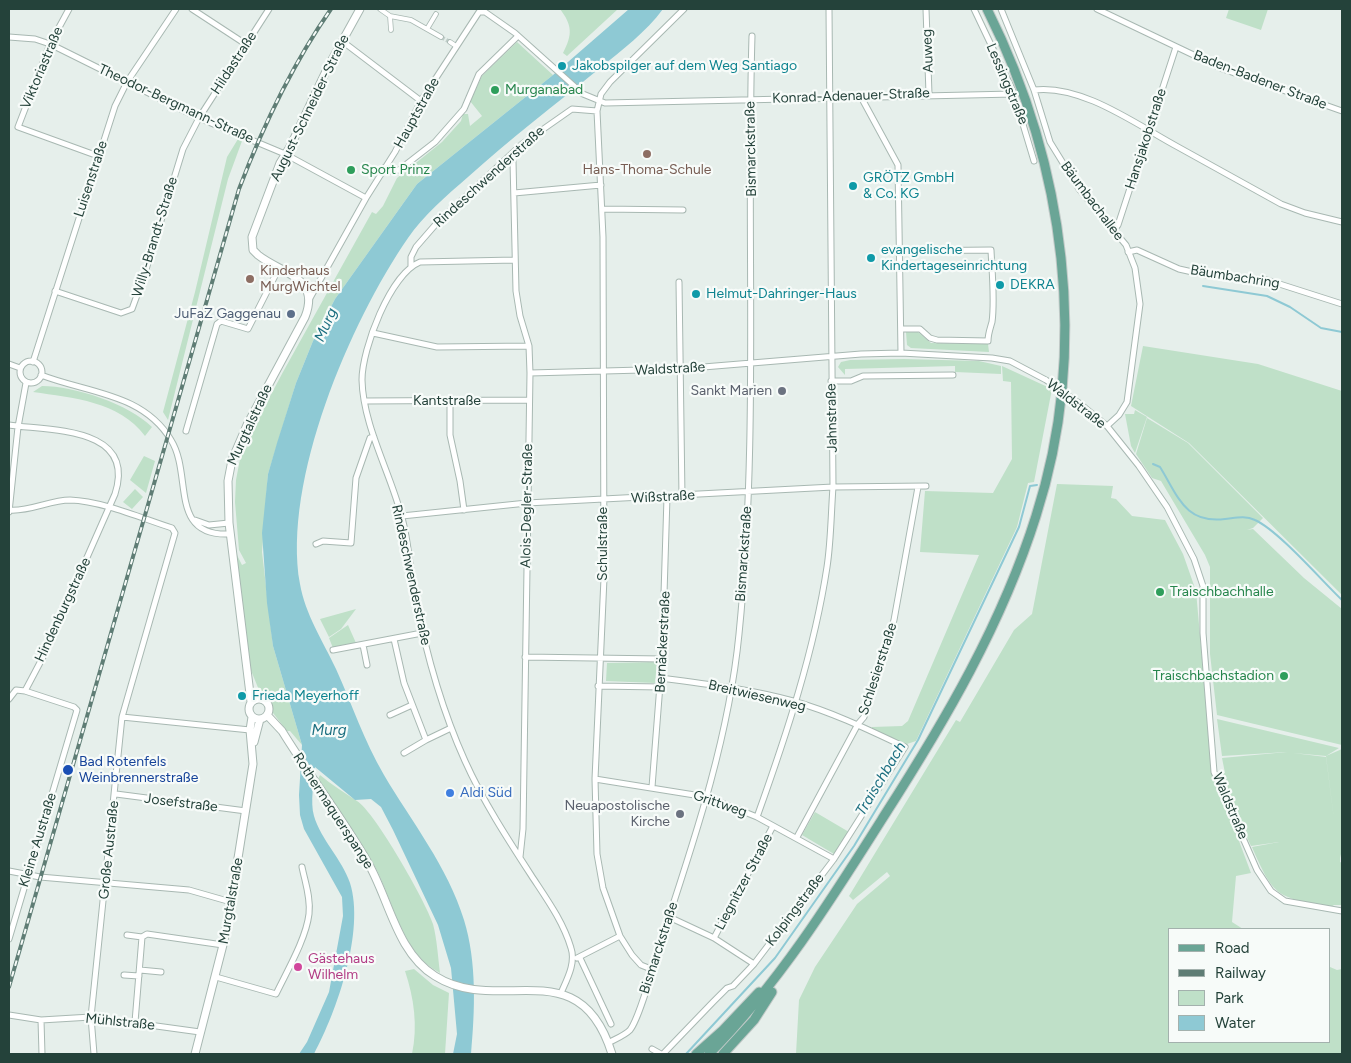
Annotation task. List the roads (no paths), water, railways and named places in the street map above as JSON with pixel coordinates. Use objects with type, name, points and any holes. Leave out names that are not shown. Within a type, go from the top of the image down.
[{"type":"main road","points":[[710,1054],[750,1011],[780,974],[837,891],[927,749],[967,678],[1021,560],[1037,515],[1055,441],[1064,377],[1062,278],[1055,210],[1044,160],[1030,110],[987,9]]},
{"type":"main road","points":[[696,1054],[723,1030],[763,987],[780,974]]},
{"type":"main road","points":[[723,1054],[754,1020],[773,991],[780,974]]},
{"type":"street","name":"Viktoriastraße","points":[[69,9],[50,44],[18,127],[98,156]]},
{"type":"street","name":"Luisenstraße","points":[[33,362],[115,106],[127,82],[176,9]]},
{"type":"street","points":[[192,9],[247,45]]},
{"type":"street","name":"Hildastraße","points":[[199,118],[269,9]]},
{"type":"street","name":"August-Schneider-Straße","points":[[310,298],[304,284],[258,255],[252,244],[264,204],[285,154],[360,9]]},
{"type":"street","points":[[380,9],[390,16],[411,20],[441,37]]},
{"type":"street","name":"Schulstraße","points":[[651,969],[641,965],[636,960],[620,936],[603,888],[597,854],[595,778],[604,578],[603,209],[597,111],[601,94],[614,78],[684,9]]},
{"type":"street","name":"Jahnstraße","points":[[757,817],[776,762],[815,628],[827,566],[833,487],[829,9]]},
{"type":"street","name":"Auweg","points":[[926,9],[929,94]]},
{"type":"street","name":"Lessingstraße","points":[[974,9],[1014,94],[1034,161]]},
{"type":"street","name":"Lessingstraße","points":[[1001,9],[1034,90]]},
{"type":"street","name":"Baden-Badener Straße","points":[[1097,9],[1223,69],[1342,111]]},
{"type":"street","name":"Konrad-Adenauer-Straße","points":[[480,10],[518,36],[582,94],[599,102],[929,94],[1014,94]]},
{"type":"street","name":"Hauptstraße","points":[[310,298],[366,198],[395,152],[421,102],[480,10]]},
{"type":"street","points":[[427,29],[436,14]]},
{"type":"street","points":[[390,16],[391,30]]},
{"type":"street","points":[[384,168],[391,171],[399,170],[435,142],[464,109],[479,74],[518,36]]},
{"type":"street","name":"Bismarckstraße","points":[[611,1050],[636,1020],[707,797],[731,687],[739,635],[748,494],[752,364],[750,99],[752,36]]},
{"type":"street","name":"Theodor-Bergmann-Straße","points":[[9,37],[35,39],[50,44],[199,118],[285,154],[366,198]]},
{"type":"street","points":[[342,41],[421,102]]},
{"type":"street","points":[[450,42],[456,46]]},
{"type":"street","name":"Hansjakobstraße","points":[[1114,230],[1118,225],[1176,47]]},
{"type":"street","points":[[1034,90],[1069,93],[1087,98],[1149,130],[1281,204],[1305,213],[1342,222]]},
{"type":"street","name":"Bäumbachallee","points":[[1034,90],[1050,142],[1080,189],[1114,230],[1128,252],[1138,281],[1138,314],[1127,402],[1119,415],[1107,426]]},
{"type":"street","points":[[861,97],[898,165],[900,353]]},
{"type":"street","name":"Rindeschwenderstraße","points":[[574,958],[567,935],[559,919],[475,784],[451,728],[422,634],[402,516],[374,437],[365,401],[362,378],[365,358],[373,333],[392,290],[411,266],[410,257],[416,248],[436,224],[522,144],[572,109],[597,111]]},
{"type":"street","name":"Willy-Brandt-Straße","points":[[55,291],[121,313],[132,309],[183,149],[199,118]]},
{"type":"street","name":"Alois-Degler-Straße","points":[[510,156],[514,161],[515,260],[520,316],[529,346],[530,373],[523,829],[520,857]]},
{"type":"street","points":[[514,192],[601,185]]},
{"type":"street","points":[[603,209],[683,210]]},
{"type":"street","points":[[900,251],[992,250],[992,323],[988,333],[988,341],[937,340],[930,338],[920,329],[901,328]]},
{"type":"street","name":"Bäumbachring","points":[[1128,252],[1137,250],[1179,269],[1206,275],[1267,280],[1342,304]]},
{"type":"street","points":[[411,266],[420,262],[515,260]]},
{"type":"street","points":[[186,431],[217,324],[221,321],[248,329],[279,268]]},
{"type":"street","points":[[679,282],[682,496]]},
{"type":"street","name":"Murgtalstraße","points":[[256,718],[248,710],[251,702],[250,679],[241,633],[230,534],[228,481],[234,456],[247,425],[305,317],[310,298]]},
{"type":"street","points":[[373,333],[437,346],[529,346]]},
{"type":"street","name":"Waldstraße","points":[[530,373],[680,369],[832,358],[861,354],[900,353],[992,358],[1010,361],[1046,380],[1079,402],[1107,426],[1167,507],[1194,559],[1203,586],[1203,642],[1214,772],[1257,870],[1272,891],[1285,901],[1342,911]]},
{"type":"street","points":[[20,368],[26,363],[33,362],[40,366],[41,374],[36,382],[26,383]]},
{"type":"street","points":[[9,364],[20,368]]},
{"type":"street","points":[[20,368],[20,377],[26,383]]},
{"type":"street","points":[[41,374],[121,398],[153,418],[165,430],[177,451],[181,467],[184,499],[194,520],[209,534],[230,534]]},
{"type":"street","points":[[831,381],[851,381],[863,376],[953,375]]},
{"type":"street","points":[[26,383],[18,427],[9,511],[19,511],[57,501],[69,500],[85,501],[109,508]]},
{"type":"street","name":"Kantstraße","points":[[365,401],[529,400]]},
{"type":"street","points":[[450,401],[450,435],[464,510]]},
{"type":"street","name":"Hindenburgstraße","points":[[9,425],[92,437],[103,444],[112,454],[117,470],[116,490],[109,508],[25,691]]},
{"type":"street","points":[[316,544],[323,541],[351,543],[356,478],[370,438],[374,437]]},
{"type":"street","name":"Wißstraße","points":[[402,516],[527,503],[748,494],[833,487],[926,486]]},
{"type":"street","name":"Schlesierstraße","points":[[798,837],[858,724],[864,717],[894,620],[918,487]]},
{"type":"street","name":"Bernäckerstraße","points":[[652,787],[662,678],[667,497]]},
{"type":"street","name":"Große Austraße","points":[[94,1054],[91,1017],[116,794],[122,717],[175,533],[172,528],[109,508]]},
{"type":"street","points":[[194,520],[209,525],[229,523]]},
{"type":"street","points":[[333,650],[422,634]]},
{"type":"street","points":[[394,639],[412,705],[426,740]]},
{"type":"street","points":[[364,645],[367,665]]},
{"type":"street","points":[[525,657],[662,658]]},
{"type":"street","name":"Breitwiesenweg","points":[[662,678],[731,687],[794,702],[858,724],[906,747]]},
{"type":"street","name":"Murgtalstraße","points":[[250,679],[260,699],[268,704],[267,715]]},
{"type":"street","points":[[598,686],[661,687]]},
{"type":"street","points":[[9,699],[16,690],[25,691]]},
{"type":"street","name":"Kleine Austraße","points":[[9,939],[77,710],[74,707],[25,691]]},
{"type":"street","points":[[251,702],[260,699]]},
{"type":"street","points":[[390,715],[412,705]]},
{"type":"street","points":[[256,718],[267,715]]},
{"type":"street","name":"Rothermaquerspange","points":[[267,715],[279,726],[369,863],[398,930],[413,957],[433,975],[452,986],[492,992],[531,990],[561,993]]},
{"type":"street","points":[[122,717],[250,730]]},
{"type":"street","name":"Murgtalstraße","points":[[253,745],[250,730],[256,718]]},
{"type":"street","name":"Murgtalstraße","points":[[196,1054],[200,1032],[216,977],[231,902],[253,764],[256,718]]},
{"type":"street","points":[[404,753],[451,728]]},
{"type":"street","name":"Kolpingstraße","points":[[652,1049],[662,1054],[727,988],[734,986],[754,964],[834,859],[906,747]]},
{"type":"street","name":"Grittweg","points":[[595,778],[707,797],[757,817],[798,837],[834,859]]},
{"type":"street","name":"Josefstraße","points":[[116,794],[246,811]]},
{"type":"street","name":"Liegnitzer Straße","points":[[714,938],[773,826]]},
{"type":"street","points":[[216,977],[276,994],[304,931],[309,914],[309,898],[302,867]]},
{"type":"street","points":[[9,871],[27,876],[188,890],[231,902]]},
{"type":"street","points":[[669,917],[714,938],[754,964]]},
{"type":"street","points":[[127,935],[142,937],[147,934],[223,945]]},
{"type":"street","points":[[611,1050],[589,1012],[561,993],[574,958],[580,958],[620,936]]},
{"type":"street","points":[[135,1022],[142,937]]},
{"type":"street","points":[[580,958],[611,1024]]},
{"type":"street","points":[[124,975],[161,972]]},
{"type":"street","name":"Mühlstraße","points":[[9,1014],[41,1020],[91,1017],[200,1032]]},
{"type":"street","points":[[41,1020],[42,1054]]},
{"type":"water","name":"Murg","points":[[629,9],[663,9],[649,25],[617,54],[517,135],[452,191],[428,214],[408,238],[364,313],[344,357],[311,451],[301,498],[297,543],[302,595],[310,617],[336,669],[377,762],[449,881],[468,936],[474,987],[471,1054],[453,1054],[457,1034],[451,968],[438,925],[393,830],[381,807],[371,799],[355,800],[315,767],[312,798],[314,816],[321,833],[342,866],[350,883],[354,902],[354,924],[346,970],[323,1036],[314,1054],[299,1054],[307,1042],[329,992],[343,916],[342,897],[304,829],[300,815],[299,795],[302,745],[273,646],[267,603],[262,533],[268,474],[277,443],[296,383],[313,341],[335,299],[417,184],[553,75]]},
{"type":"waterway","points":[[1203,286],[1267,296],[1290,307],[1321,328],[1342,332]]},
{"type":"waterway","name":"Traischbach","points":[[1153,464],[1160,467],[1178,498],[1192,512],[1200,517],[1211,519],[1244,517],[1255,520],[1276,534],[1288,545],[1342,600]]},
{"type":"waterway","name":"Traischbach","points":[[686,1054],[775,958],[854,846],[918,740],[1019,527],[1030,486],[1037,485]]},
{"type":"tunnel","points":[[441,37],[450,42]]},
{"type":"railway","points":[[9,987],[239,189],[279,96],[331,9]]},
{"type":"place","name":"Jakobspilger auf dem Weg Santiago","points":[[562,66]]},
{"type":"place","name":"Murganabad","points":[[495,90]]},
{"type":"place","name":"Hans-Thoma-Schule","points":[[647,154]]},
{"type":"place","name":"Sport Prinz","points":[[351,170]]},
{"type":"place","name":"GRÖTZ GmbH & Co. KG","points":[[853,186]]},
{"type":"place","name":"evangelische Kindertageseinrichtung","points":[[871,258]]},
{"type":"place","name":"Kinderhaus MurgWichtel","points":[[250,279]]},
{"type":"place","name":"DEKRA","points":[[1000,285]]},
{"type":"place","name":"Helmut-Dahringer-Haus","points":[[696,294]]},
{"type":"place","name":"JuFaZ Gaggenau","points":[[291,314]]},
{"type":"place","name":"Sankt Marien","points":[[782,391]]},
{"type":"place","name":"Traischbachhalle","points":[[1160,592]]},
{"type":"place","name":"Traischbachstadion","points":[[1284,676]]},
{"type":"place","name":"Frieda Meyerhoff","points":[[242,696]]},
{"type":"place","name":"Bad Rotenfels Weinbrennerstraße","points":[[68,770]]},
{"type":"place","name":"Aldi Süd","points":[[450,793]]},
{"type":"place","name":"Neuapostolische Kirche","points":[[680,814]]},
{"type":"place","name":"Gästehaus Wilhelm","points":[[298,967]]}]
